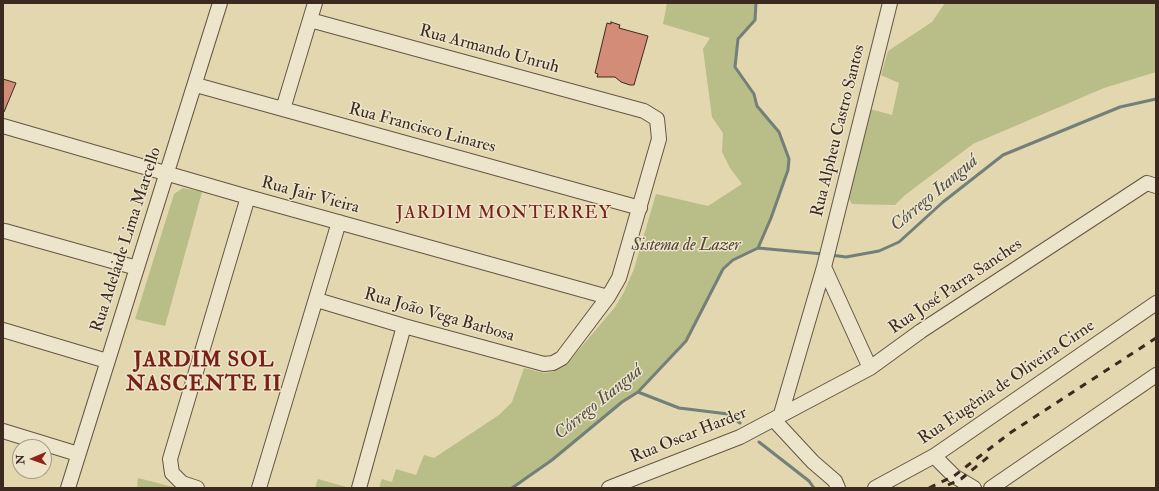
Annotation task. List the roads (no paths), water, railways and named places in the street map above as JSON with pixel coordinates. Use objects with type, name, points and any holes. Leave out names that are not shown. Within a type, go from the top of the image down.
[{"type":"street","name":"Rua Adelaide Lima Marcello","points":[[68,488],[107,361],[196,85],[220,3]]},
{"type":"street","points":[[283,109],[315,3]]},
{"type":"street","name":"Rua Alpheu Castro Santos","points":[[778,417],[824,266],[890,3]]},
{"type":"street","name":"Rua Armando Unruh","points":[[310,20],[644,111],[657,119],[659,139],[640,208]]},
{"type":"street","name":"Rua Francisco Linares","points":[[196,85],[640,208]]},
{"type":"street","name":"Rua Jair Vieira","points":[[3,126],[248,197],[608,297]]},
{"type":"street","name":"Rua José Parra Sanches","points":[[778,417],[800,407],[870,368],[921,331],[1151,184]]},
{"type":"street","points":[[197,488],[182,483],[172,473],[170,459],[248,197]]},
{"type":"street","points":[[608,297],[619,278],[640,208]]},
{"type":"street","points":[[259,488],[339,222]]},
{"type":"street","points":[[5,232],[137,268]]},
{"type":"street","points":[[824,266],[870,368]]},
{"type":"street","name":"Rua João Vega Barbosa","points":[[316,300],[404,326],[544,364],[553,363],[562,358],[608,297]]},
{"type":"street","name":"Rua Alpheu Castro Santos","points":[[810,316],[820,301],[832,300],[842,308]]},
{"type":"street","name":"Rua Eugênia de Oliveira Cirne","points":[[875,488],[934,456],[1156,303]]},
{"type":"street","points":[[359,488],[404,326]]},
{"type":"street","points":[[3,330],[107,361]]},
{"type":"street","points":[[991,488],[1156,375]]},
{"type":"street","points":[[778,417],[813,462],[835,481],[838,488]]},
{"type":"street","name":"Rua Oscar Harder","points":[[609,488],[740,437],[778,417]]},
{"type":"street","points":[[3,431],[78,454]]},
{"type":"street","points":[[934,456],[954,476],[974,488]]},
{"type":"waterway","points":[[756,3],[755,20],[738,39],[735,67],[754,94],[757,106],[779,132],[789,159],[788,170],[771,218],[758,248]]},
{"type":"waterway","name":"Córrego Itanguá","points":[[831,255],[846,257],[879,251],[899,242],[943,202],[1003,155],[1120,107],[1156,99]]},
{"type":"waterway","name":"Córrego Itanguá","points":[[512,488],[552,460],[622,402],[638,392],[686,341],[723,269],[733,260],[758,248],[823,254]]},
{"type":"waterway","points":[[638,392],[679,408],[728,414],[740,423]]},
{"type":"waterway","points":[[759,442],[809,481],[814,488]]},
{"type":"railway","points":[[929,488],[954,476],[1010,433],[1156,338]]},
{"type":"railway","points":[[948,485],[961,479],[993,453]]},
{"type":"district","name":"JARDIM MONTERREY","points":[[504,214]]},
{"type":"district","name":"JARDIM SOL NASCENTE II","points":[[204,373]]},
{"type":"park label","name":"Sistema de Lazer","points":[[686,246]]}]
